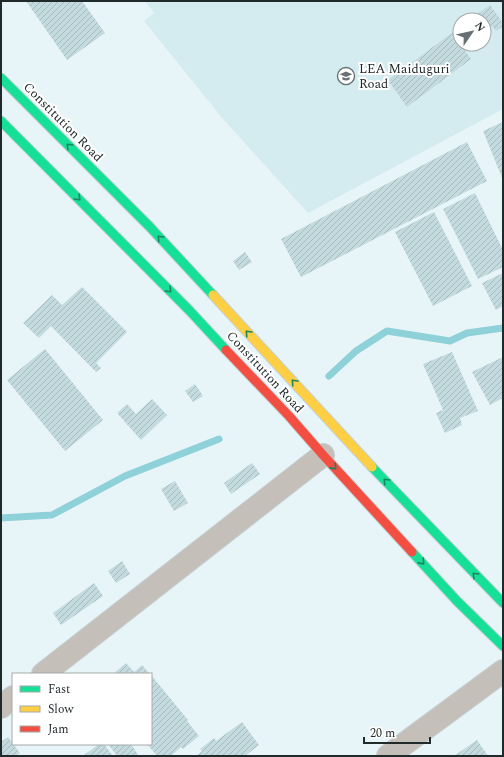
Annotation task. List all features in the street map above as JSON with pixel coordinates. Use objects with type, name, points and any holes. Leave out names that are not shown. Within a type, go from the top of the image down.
[{"type":"main road","name":"Constitution Road","points":[[1,78],[149,226],[390,486],[503,603]]},
{"type":"main road","name":"Constitution Road","points":[[1,121],[189,310],[289,416],[457,601],[503,646]]},
{"type":"street","points":[[44,673],[323,455]]},
{"type":"street","points":[[388,756],[503,671]]},
{"type":"street","points":[[1,707],[12,698]]},
{"type":"shaded area","name":"LEA Maiduguri Road","points":[[145,1],[503,1],[503,109],[308,213],[223,119],[144,21],[154,13]]},
{"type":"building","points":[[26,1],[82,1],[105,33],[67,60]]},
{"type":"building","points":[[490,5],[503,23],[503,26],[496,31],[492,26],[492,12],[480,12]]},
{"type":"building","points":[[452,33],[452,52],[466,52],[471,59],[407,107],[388,80]]},
{"type":"building","points":[[503,122],[503,180],[483,131]]},
{"type":"building","points":[[467,142],[487,181],[301,277],[281,239]]},
{"type":"building","points":[[475,193],[503,250],[503,267],[478,279],[443,209]]},
{"type":"building","points":[[434,212],[472,286],[433,306],[395,232]]},
{"type":"building","points":[[245,252],[252,262],[239,270],[233,261]]},
{"type":"building","points":[[503,273],[503,306],[496,310],[482,283]]},
{"type":"building","points":[[82,287],[127,332],[96,363],[101,368],[96,372],[51,326],[39,338],[23,323],[52,295],[62,305]]},
{"type":"building","points":[[45,349],[103,420],[65,451],[7,380]]},
{"type":"building","points":[[452,352],[478,411],[460,418],[462,425],[445,433],[436,413],[443,410],[423,364]]},
{"type":"building","points":[[503,357],[503,398],[490,405],[472,372]]},
{"type":"building","points":[[195,384],[203,396],[193,402],[185,391]]},
{"type":"building","points":[[152,399],[167,415],[141,440],[117,413],[127,404],[136,414]]},
{"type":"building","points":[[252,463],[260,474],[231,494],[224,483]]},
{"type":"building","points":[[175,481],[188,503],[174,511],[161,489]]},
{"type":"building","points":[[122,561],[130,574],[116,583],[108,571]]},
{"type":"building","points":[[94,583],[103,596],[61,625],[53,613]]},
{"type":"building","points":[[126,663],[134,672],[142,665],[149,673],[114,673]]},
{"type":"building","points":[[152,676],[188,720],[187,721],[199,736],[183,749],[181,747],[171,756],[157,756],[148,745],[152,745]]},
{"type":"building","points":[[242,722],[259,745],[245,756],[196,756],[202,751],[200,749],[214,738],[216,741]]},
{"type":"building","points":[[8,737],[12,745],[14,745],[20,753],[16,756],[1,756],[1,742]]},
{"type":"building","points":[[477,740],[488,756],[454,756]]},
{"type":"building","points":[[98,745],[105,745],[113,756],[83,756]]},
{"type":"building","points":[[109,745],[132,745],[139,756],[117,756]]},
{"type":"waterway","points":[[329,376],[356,351],[387,331],[450,341],[467,333],[503,328]]},
{"type":"waterway","points":[[1,518],[52,515],[125,476],[219,439]]},
{"type":"traffic: fast","points":[[1,78],[149,226],[213,295]]},
{"type":"traffic: fast","points":[[1,121],[189,310],[226,350]]},
{"type":"traffic: fast","points":[[372,467],[503,603]]},
{"type":"traffic: fast","points":[[412,552],[457,601],[503,646]]},
{"type":"traffic: slow","points":[[213,295],[372,467]]},
{"type":"traffic: jam","points":[[226,350],[289,416],[412,552]]},
{"type":"place","name":"LEA Maiduguri Road","points":[[346,76]]}]
